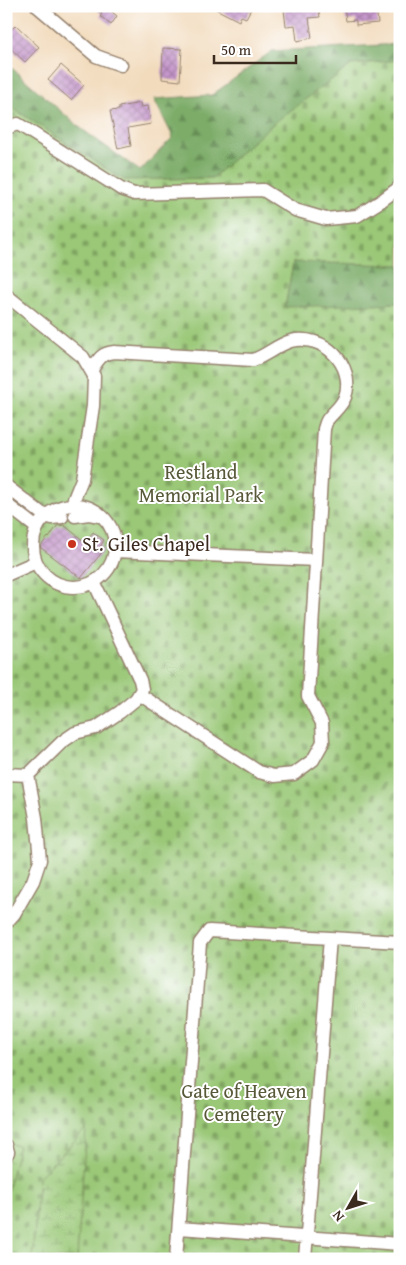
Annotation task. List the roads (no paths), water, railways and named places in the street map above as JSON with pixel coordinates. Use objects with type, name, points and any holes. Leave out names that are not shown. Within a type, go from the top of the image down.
[{"type":"street","points":[[37,6],[96,56],[120,65]]},
{"type":"street","points":[[6,117],[12,126],[120,189],[134,194],[263,190],[295,210],[326,219],[357,216],[400,187]]},
{"type":"street","points":[[6,295],[83,357],[94,376],[93,406],[82,479],[73,510]]},
{"type":"street","points":[[91,371],[106,352],[253,360],[265,356],[278,347],[293,341],[310,340],[323,345],[335,354],[344,368],[347,382],[345,397],[337,411],[327,420],[324,429],[308,696],[322,723],[323,742],[313,760],[294,774],[274,776],[259,772],[139,694]]},
{"type":"street","points":[[6,486],[45,516],[52,518],[62,517]]},
{"type":"street","points":[[6,504],[37,528]]},
{"type":"street","points":[[85,505],[98,511],[108,521],[114,534],[115,551],[112,562],[105,574],[94,582],[80,587],[66,586],[53,581],[43,573],[36,562],[32,549],[38,524],[45,516],[59,507],[73,510],[85,505]]},
{"type":"street","points":[[115,551],[316,560]]},
{"type":"street","points":[[6,575],[36,562]]},
{"type":"street","points":[[6,774],[28,775],[62,742],[75,733],[96,728],[120,712],[136,698],[142,689],[140,680],[94,582]]},
{"type":"street","points":[[6,923],[14,914],[32,881],[40,860],[36,818],[28,775]]},
{"type":"street","points":[[176,1259],[200,942],[209,931],[400,942]]},
{"type":"street","points":[[305,1259],[330,938]]},
{"type":"street","points":[[6,1145],[8,1152],[6,1155]]},
{"type":"street","points":[[179,1228],[400,1244]]},
{"type":"place","name":"St. Giles Chapel","points":[[72,544]]},
{"type":"park label","name":"Restland Memorial Park","points":[[201,484]]},
{"type":"park label","name":"Gate of Heaven Cemetery","points":[[244,1102]]}]
